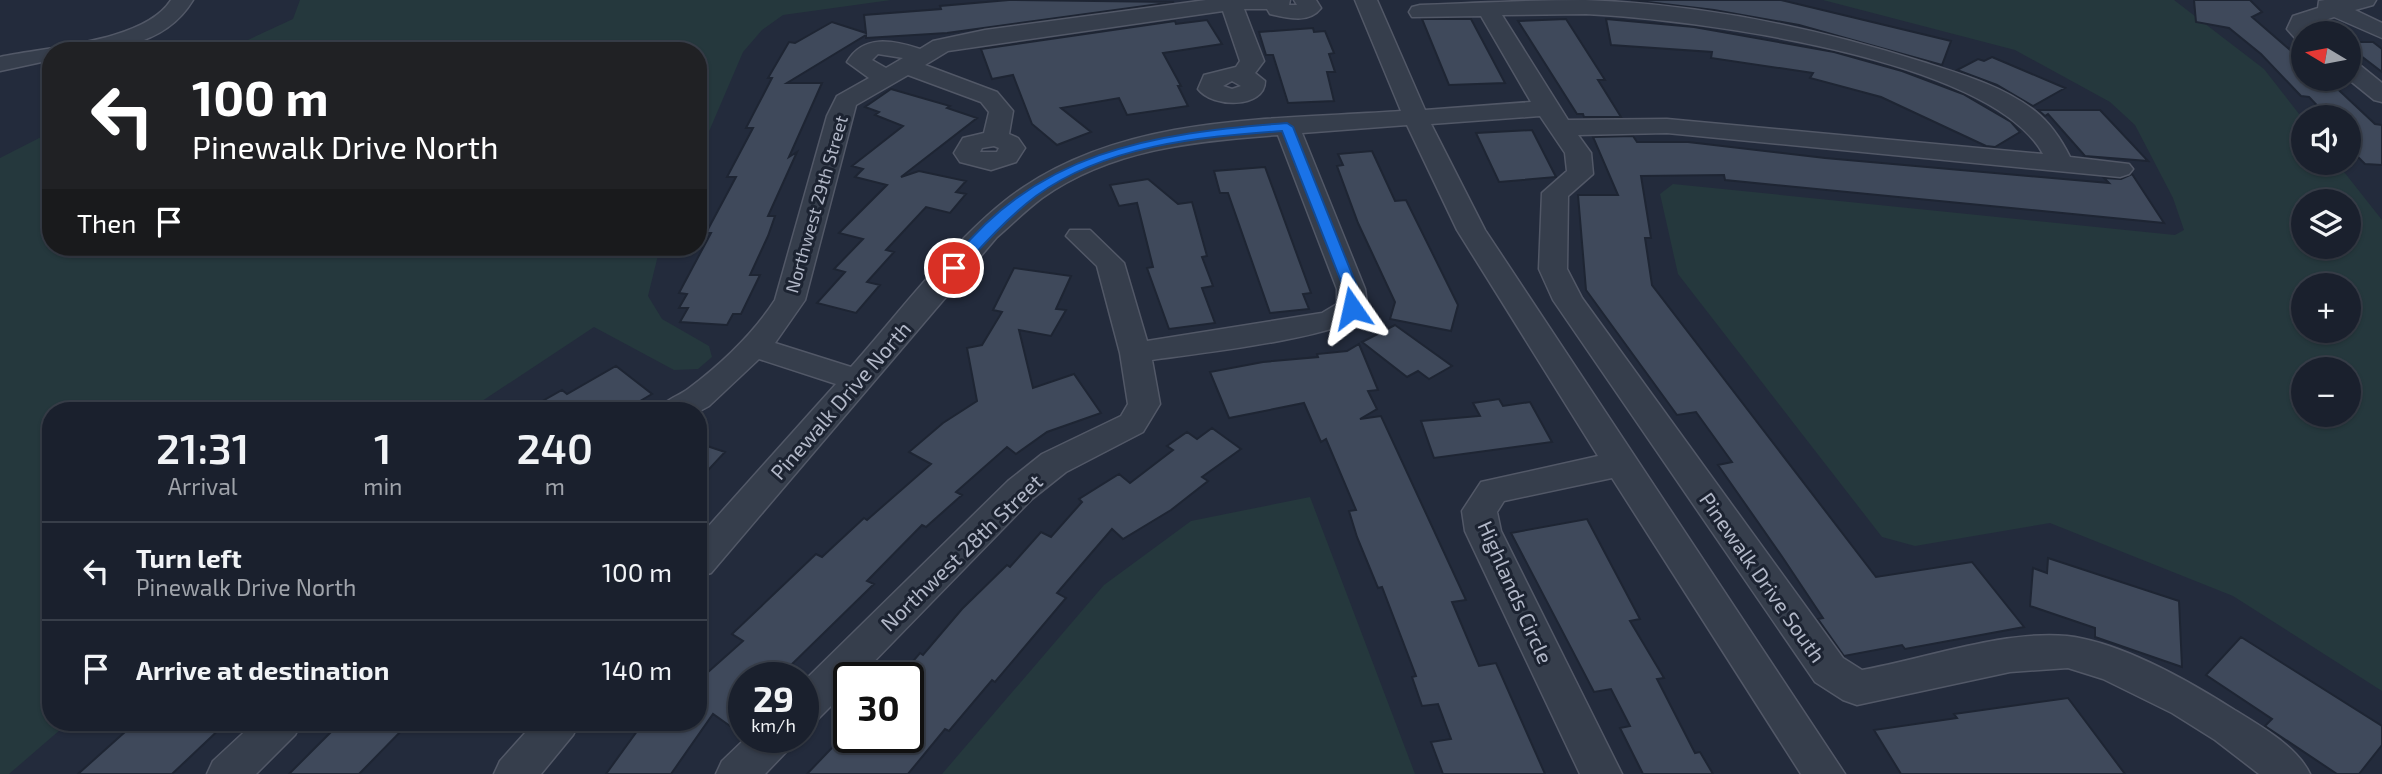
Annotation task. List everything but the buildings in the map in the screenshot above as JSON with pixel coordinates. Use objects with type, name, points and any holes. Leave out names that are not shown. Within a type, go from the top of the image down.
[{"type":"street","points":[[105,42],[150,29],[168,18],[182,0]]},
{"type":"street","name":"Northwest 29th Street","points":[[691,402],[762,339],[790,300],[839,116],[846,101],[942,46],[985,37],[1231,3],[1278,1],[1283,11],[1296,13],[1310,8],[1306,0]]},
{"type":"street","points":[[1366,0],[1413,110],[1471,230],[1620,464],[1824,774]]},
{"type":"street","points":[[2313,0],[2351,3],[2382,16]]},
{"type":"street","points":[[1231,3],[1252,61],[1242,75]]},
{"type":"street","points":[[2351,3],[2382,31]]},
{"type":"street","points":[[2301,21],[2351,3]]},
{"type":"street","points":[[1420,12],[1538,6],[1643,11],[1766,27],[1824,39],[1901,62],[1988,94],[2037,126],[2051,143],[2061,163]]},
{"type":"street","name":"Pinewalk Drive South","points":[[1488,9],[1548,110],[1578,153],[1580,174],[1555,192],[1553,269],[1568,300],[1829,670],[1857,688],[2032,653],[2066,652],[2103,662],[2152,682],[2208,713],[2289,774]]},
{"type":"street","points":[[0,64],[42,55]]},
{"type":"street","points":[[903,66],[989,97],[1001,111],[996,138]]},
{"type":"street","points":[[2361,78],[2382,95]]},
{"type":"street","points":[[1413,110],[1548,110],[1667,126],[2120,169]]},
{"type":"street","name":"Pinewalk Drive North","points":[[707,553],[987,231],[1032,193],[1066,173],[1138,146],[1202,133],[1287,127],[1413,110]]},
{"type":"street","points":[[1135,353],[1330,321],[1352,308],[1351,289],[1287,127]]},
{"type":"street","name":"Northwest 28th Street","points":[[819,692],[1020,490],[1054,463],[1132,424],[1144,404],[1135,353],[1110,264],[1080,236]]},
{"type":"street","points":[[762,339],[865,371]]},
{"type":"street","name":"Highlands Circle","points":[[1601,774],[1483,531],[1479,511],[1493,491],[1620,464]]},
{"type":"street","points":[[228,774],[273,731]]},
{"type":"street","points":[[515,774],[552,731]]},
{"type":"street","points":[[737,774],[758,753]]},
{"type":"green space","points":[[300,0],[891,0],[783,15],[762,30],[743,52],[707,136],[707,42],[243,42],[293,19]]},
{"type":"green space","points":[[1823,0],[2174,0],[2264,69],[2292,105],[2291,175],[2346,175],[2358,189],[2291,189],[2291,259],[2361,259],[2361,193],[2382,220],[2382,691],[2233,596],[2050,523],[1915,546],[1882,537],[1678,274],[1660,194],[1673,184],[2175,235],[2184,230],[2173,198],[2135,125],[2110,102],[2015,50]]},
{"type":"green space","points":[[42,137],[42,256],[658,256],[648,296],[662,319],[709,346],[712,357],[698,369],[674,370],[594,327],[481,402],[42,402],[42,731],[59,731],[9,774],[0,774],[0,158]]},
{"type":"green space","points":[[1310,497],[1415,774],[942,774],[1104,585],[1191,521]]},
{"type":"route","points":[[954,268],[987,231],[1032,193],[1078,166],[1138,146],[1202,133],[1287,127],[1351,289],[1352,308]]}]
